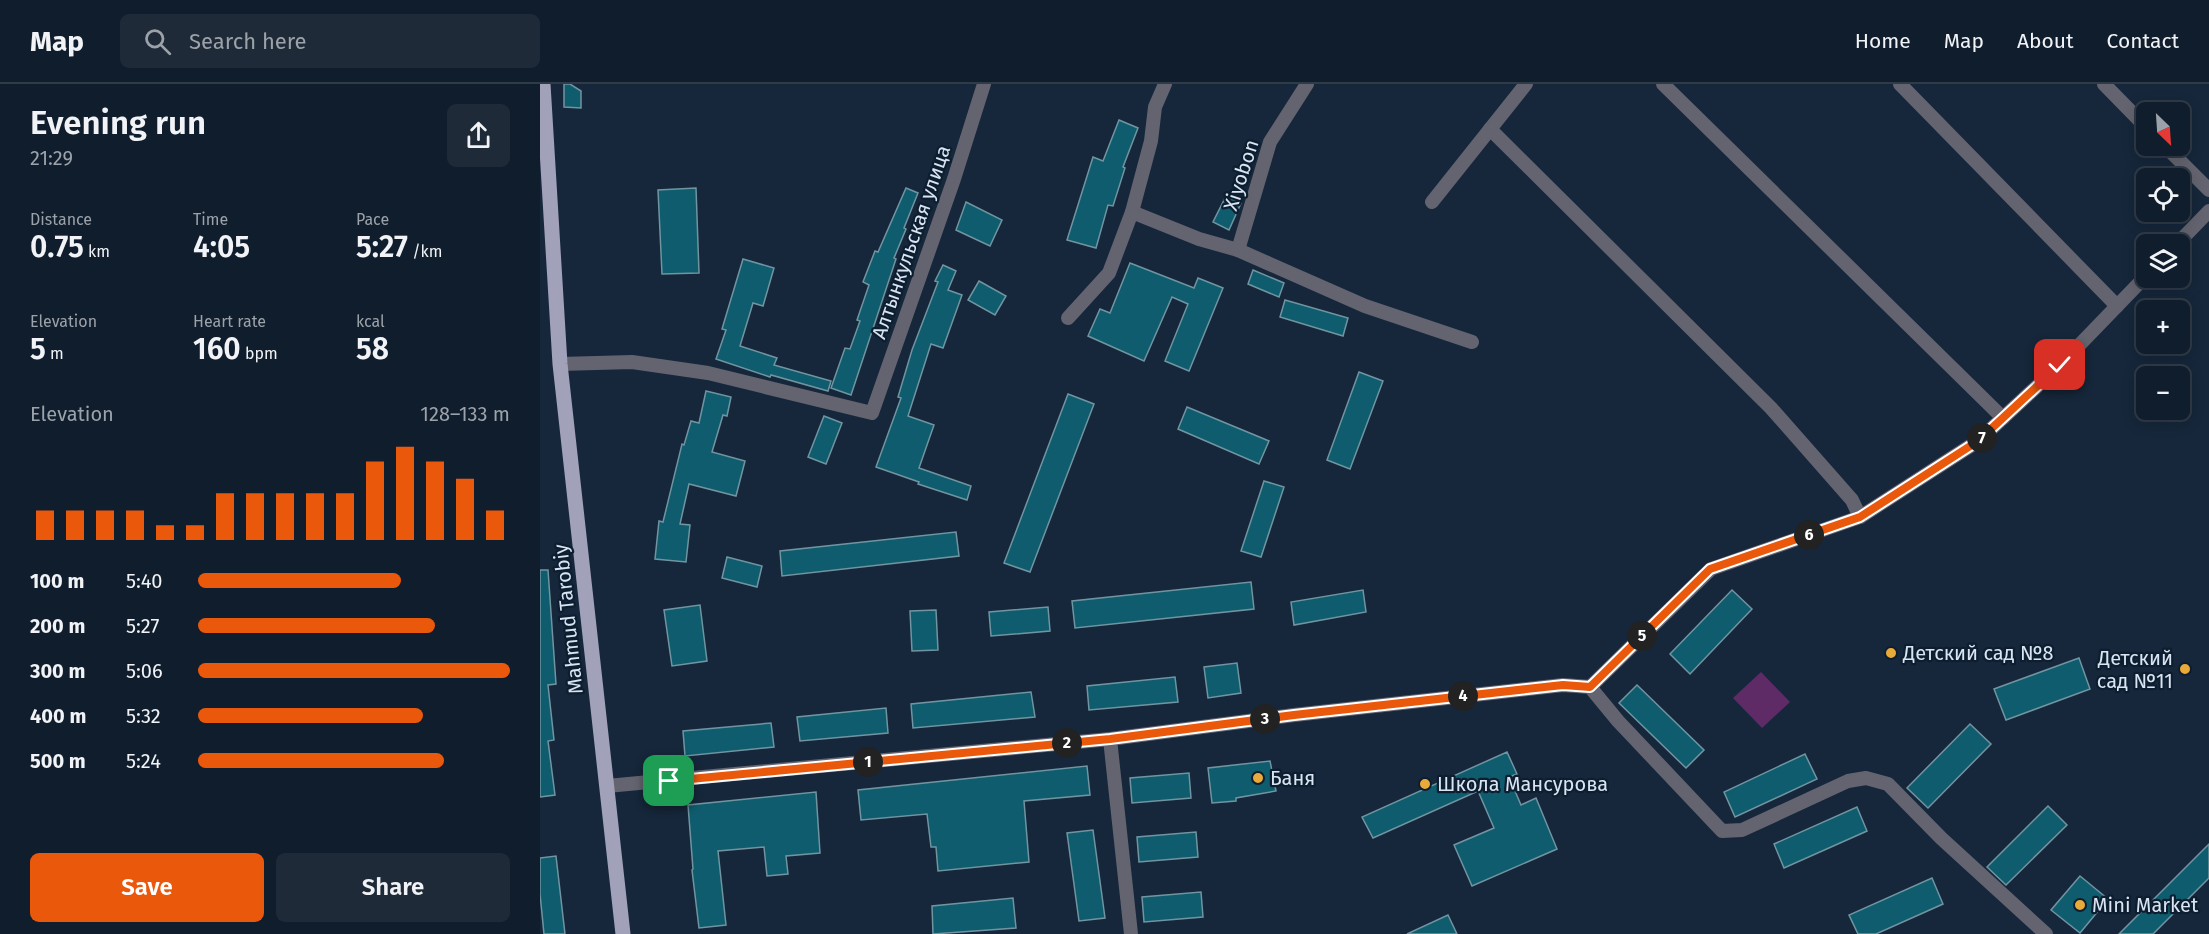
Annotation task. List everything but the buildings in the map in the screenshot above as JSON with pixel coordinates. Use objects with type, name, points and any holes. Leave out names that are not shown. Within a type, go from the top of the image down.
[{"type":"main road","name":"Mahmud Tarobiy","points":[[543,84],[560,364],[623,934]]},
{"type":"street","name":"Алтынкульская улица","points":[[560,364],[632,362],[708,373],[872,413],[954,179],[984,84]]},
{"type":"street","points":[[1068,318],[1109,273],[1132,212],[1150,141],[1155,107],[1165,84]]},
{"type":"street","name":"Xiyobon","points":[[1238,250],[1270,142],[1307,84]]},
{"type":"street","points":[[1432,202],[1526,84]]},
{"type":"street","points":[[1663,84],[2003,418]]},
{"type":"street","points":[[1900,84],[2117,306]]},
{"type":"street","points":[[2104,84],[2136,117]]},
{"type":"street","points":[[1490,129],[1771,408],[1852,500],[1860,517]]},
{"type":"street","points":[[2175,156],[2209,190]]},
{"type":"street","points":[[2186,234],[2209,211]]},
{"type":"street","points":[[1132,212],[1199,239],[1238,250],[1365,306],[1472,342]]},
{"type":"street","points":[[1590,687],[1710,569],[1860,517],[1978,441],[2060,365],[2136,286]]},
{"type":"street","points":[[607,786],[1110,739],[1294,715],[1563,685],[1590,687],[1618,721],[1722,831],[1742,830],[1848,781],[1866,778],[1888,784],[1941,838],[2046,934]]},
{"type":"street","points":[[1110,739],[1131,934]]},
{"type":"shaded area","points":[[1761,672],[1790,702],[1762,728],[1733,698]]},
{"type":"place","name":"Детский сад №8","points":[[1891,653]]},
{"type":"place","name":"Детский сад №11","points":[[2185,669]]},
{"type":"place","name":"Баня","points":[[1258,778]]},
{"type":"place","name":"Школа Мансурова","points":[[1425,784]]},
{"type":"place","name":"Mini Market","points":[[2080,905]]},
{"type":"route","points":[[669,781],[1110,739],[1294,715],[1563,685],[1590,687],[1710,569],[1860,517],[1978,441],[2060,365]]}]
